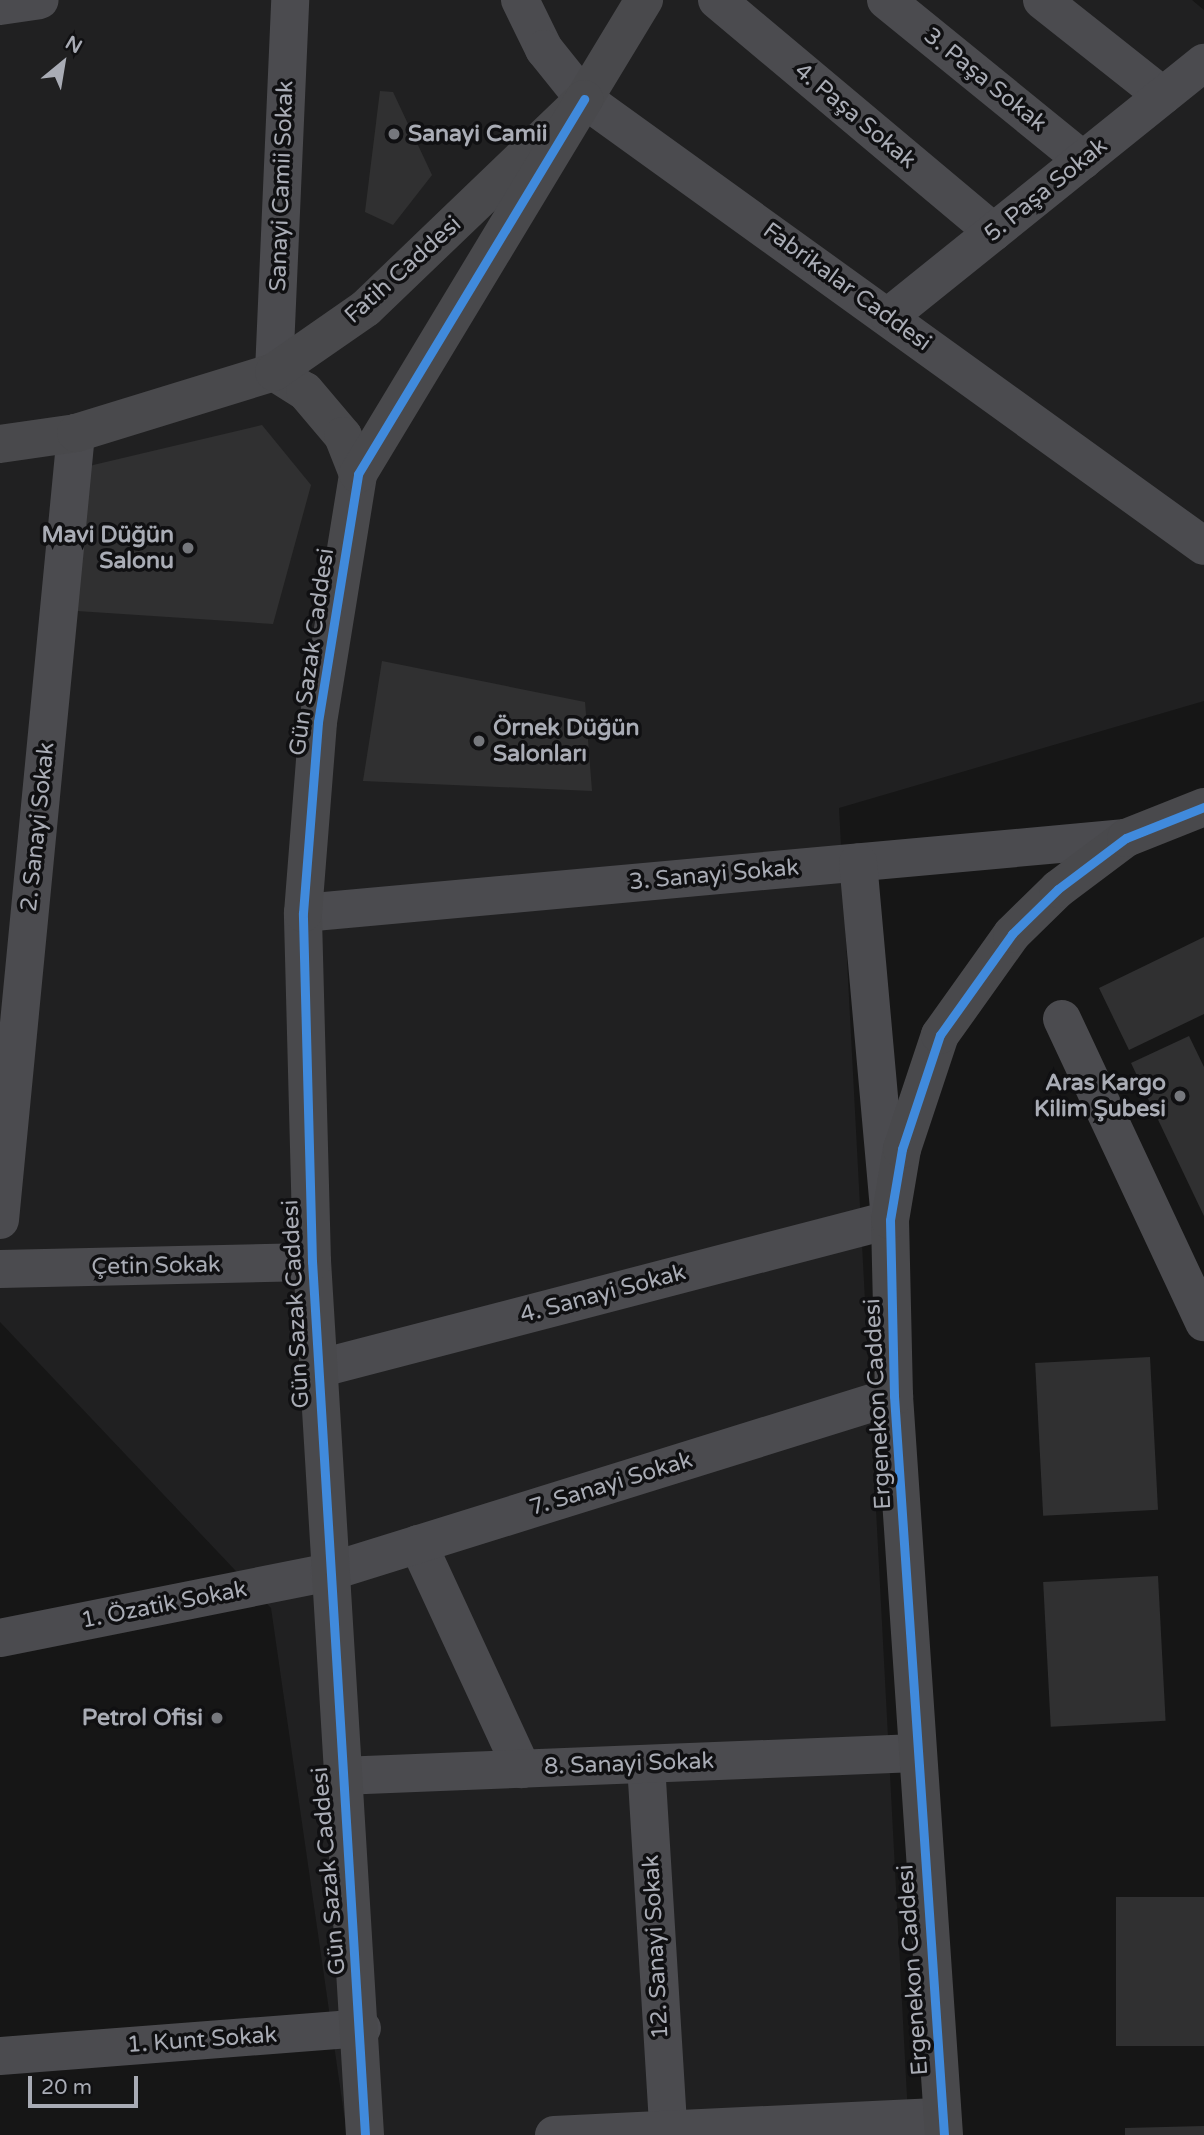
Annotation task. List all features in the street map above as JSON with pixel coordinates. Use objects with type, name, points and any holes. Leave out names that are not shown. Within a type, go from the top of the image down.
[{"type":"street","points":[[0,6],[40,0]]},
{"type":"street","name":"Sanayi Camii Sokak","points":[[274,372],[290,0]]},
{"type":"street","name":"Fabrikalar Caddesi","points":[[520,0],[544,48],[584,99],[889,316],[1204,546]]},
{"type":"street","name":"Fatih Caddesi","points":[[0,444],[76,433],[274,372],[366,308],[584,99],[644,0]]},
{"type":"street","name":"4. Paşa Sokak","points":[[718,0],[993,232]]},
{"type":"street","name":"3. Paşa Sokak","points":[[886,0],[1083,160]]},
{"type":"street","points":[[1042,0],[1163,96]]},
{"type":"street","name":"5. Paşa Sokak","points":[[889,316],[1204,63]]},
{"type":"street","points":[[358,474],[584,99]]},
{"type":"street","points":[[274,372],[304,391],[343,436],[358,474]]},
{"type":"street","name":"2. Sanayi Sokak","points":[[0,1220],[76,433]]},
{"type":"street","name":"Gün Sazak Caddesi","points":[[358,474],[318,722],[303,913],[317,1369],[340,1776],[362,2028],[365,2135]]},
{"type":"street","name":"Ergenekon Caddesi","points":[[943,2126],[894,1396],[890,1220],[902,1149],[940,1035],[1012,934],[1058,889],[1126,838],[1204,807]]},
{"type":"street","name":"3. Sanayi Sokak","points":[[303,913],[1126,838]]},
{"type":"street","points":[[858,862],[890,1220]]},
{"type":"street","points":[[1062,1019],[1204,1322]]},
{"type":"street","name":"4. Sanayi Sokak","points":[[317,1369],[890,1220]]},
{"type":"street","name":"Çetin Sokak","points":[[0,1269],[312,1262]]},
{"type":"street","name":"7. Sanayi Sokak","points":[[329,1572],[894,1396]]},
{"type":"street","points":[[418,1544],[522,1769]]},
{"type":"street","name":"1. Özatik Sokak","points":[[0,1638],[329,1572]]},
{"type":"street","name":"8. Sanayi Sokak","points":[[340,1776],[917,1753]]},
{"type":"street","name":"12. Sanayi Sokak","points":[[646,1764],[668,2132]]},
{"type":"street","name":"1. Kunt Sokak","points":[[0,2056],[362,2028]]},
{"type":"street","points":[[554,2135],[943,2126]]},
{"type":"shaded area","points":[[0,0],[1192,0],[1204,10],[1204,701],[839,808],[909,2135],[347,2135],[271,1608],[0,1322]]},
{"type":"building","name":"Sanayi Camii","points":[[380,91],[393,92],[432,175],[393,225],[365,212]]},
{"type":"building","name":"Mavi Düğün Salonu","points":[[262,425],[311,485],[273,624],[77,611],[89,466]]},
{"type":"building","name":"Örnek Düğün Salonları","points":[[382,661],[585,702],[592,791],[363,781]]},
{"type":"building","points":[[1204,937],[1204,1014],[1129,1050],[1099,988]]},
{"type":"building","points":[[1189,1036],[1204,1067],[1204,1216],[1131,1063]]},
{"type":"building","points":[[1150,1357],[1158,1510],[1043,1516],[1035,1363]]},
{"type":"building","points":[[1158,1576],[1166,1721],[1051,1727],[1043,1582]]},
{"type":"building","points":[[1116,1897],[1204,1897],[1204,2046],[1116,2046]]},
{"type":"building","points":[[1204,2126],[1204,2135],[1125,2135],[1125,2128]]},
{"type":"cycle path","points":[[365,2135],[312,1262],[303,913],[318,722],[358,474],[584,99]]},
{"type":"cycle path","points":[[944,2135],[894,1396],[890,1220],[902,1149],[940,1035],[1012,934],[1058,889],[1126,838],[1204,807]]},
{"type":"place","name":"Sanayi Camii","points":[[394,134]]},
{"type":"place","name":"Mavi Düğün Salonu","points":[[188,548]]},
{"type":"place","name":"Örnek Düğün Salonları","points":[[479,741]]},
{"type":"place","name":"Aras Kargo Kilim Şubesi","points":[[1180,1096]]},
{"type":"place","name":"Petrol Ofisi","points":[[217,1718]]}]
